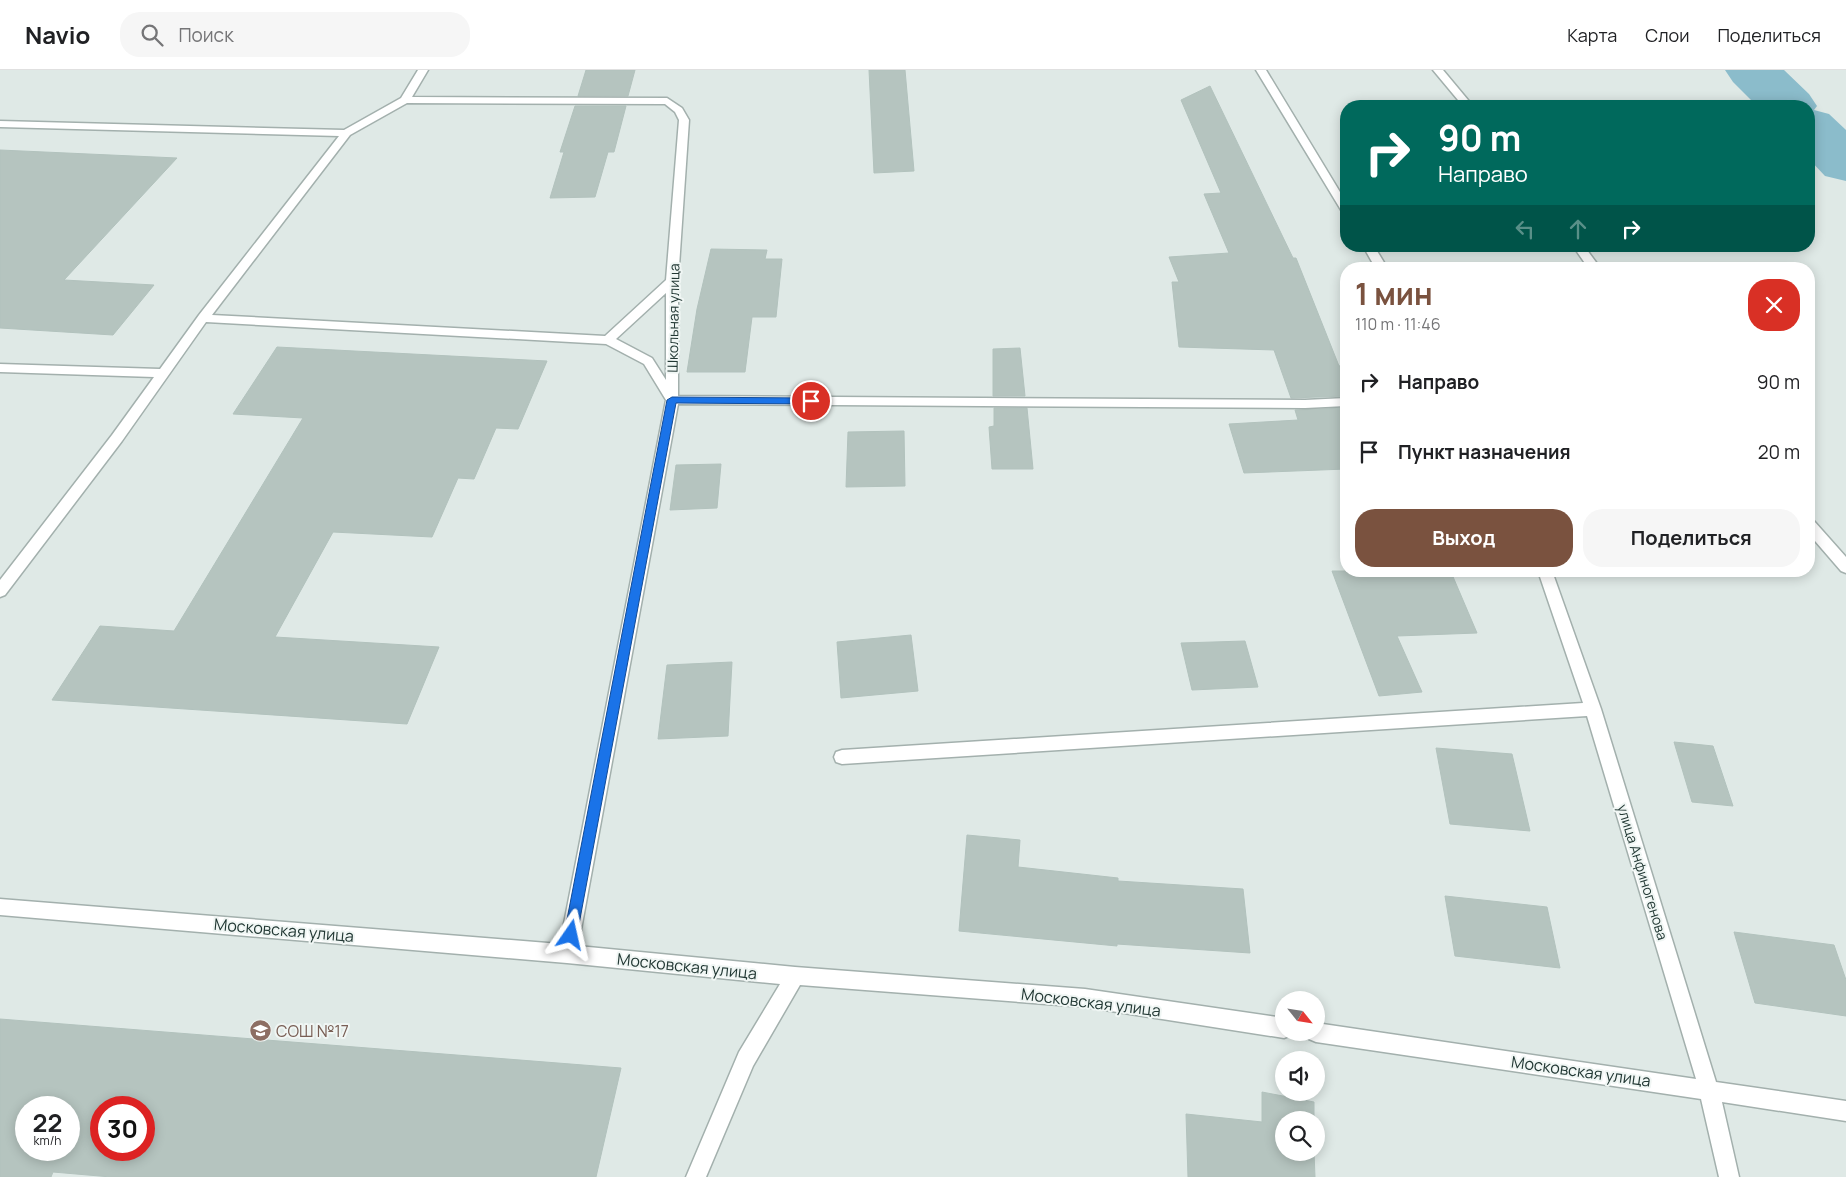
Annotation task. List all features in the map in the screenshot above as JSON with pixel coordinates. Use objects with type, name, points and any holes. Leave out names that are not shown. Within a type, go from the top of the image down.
[{"type":"street","points":[[0,591],[117,438],[202,318],[346,133],[405,100],[423,70]]},
{"type":"street","points":[[1261,70],[1340,200]]},
{"type":"street","points":[[1438,70],[1463,100]]},
{"type":"street","name":"Школьная улица","points":[[405,100],[667,101],[679,110],[684,120],[672,281],[672,400],[567,954]]},
{"type":"street","points":[[0,124],[346,133]]},
{"type":"street","points":[[608,340],[672,281]]},
{"type":"street","points":[[202,318],[608,340],[648,361],[672,400],[1305,404],[1340,402]]},
{"type":"street","points":[[0,368],[164,373]]},
{"type":"street","points":[[1815,532],[1846,567]]},
{"type":"street","name":"улица Анфиногенова","points":[[1547,577],[1594,709],[1709,1090],[1729,1177]]},
{"type":"street","points":[[842,757],[1594,709]]},
{"type":"street","name":"Московская улица","points":[[0,907],[567,954],[795,976],[1085,998],[1275,1027]]},
{"type":"street","points":[[696,1177],[746,1058],[795,976]]},
{"type":"street","name":"Московская улица","points":[[1325,1033],[1846,1111]]},
{"type":"building","points":[[586,70],[635,70],[628,96],[578,96]]},
{"type":"building","points":[[869,70],[905,70],[914,171],[874,173]]},
{"type":"building","points":[[1210,86],[1293,258],[1296,258],[1340,366],[1340,396],[1291,398],[1274,350],[1179,347],[1172,282],[1179,282],[1169,257],[1229,253],[1204,194],[1221,193],[1181,100]]},
{"type":"building","points":[[575,106],[626,106],[614,152],[608,152],[595,197],[550,198],[564,152],[560,152]]},
{"type":"building","points":[[0,150],[177,158],[64,280],[154,285],[113,335],[0,328]]},
{"type":"building","points":[[711,249],[767,250],[765,259],[782,259],[776,317],[752,317],[745,372],[687,372],[697,309]]},
{"type":"building","points":[[277,347],[547,361],[518,429],[496,428],[474,479],[458,478],[432,537],[333,532],[275,637],[439,647],[407,724],[52,700],[100,626],[174,631],[303,418],[233,414]]},
{"type":"building","points":[[1020,348],[1025,396],[993,396],[993,349]]},
{"type":"building","points":[[994,408],[1027,408],[1033,469],[992,469],[989,427],[994,426]]},
{"type":"building","points":[[1340,408],[1340,469],[1244,473],[1229,424],[1298,420],[1295,410]]},
{"type":"building","points":[[904,431],[905,486],[846,487],[848,432]]},
{"type":"building","points":[[721,464],[717,508],[670,510],[676,465]]},
{"type":"building","points":[[1332,571],[1340,571],[1340,577],[1453,577],[1477,633],[1397,636],[1422,692],[1379,696]]},
{"type":"building","points":[[911,635],[918,691],[841,698],[837,642]]},
{"type":"building","points":[[1245,641],[1258,687],[1192,690],[1181,643]]},
{"type":"building","points":[[732,662],[728,736],[658,739],[667,665]]},
{"type":"building","points":[[1674,742],[1713,746],[1733,806],[1692,802]]},
{"type":"building","points":[[1436,748],[1512,754],[1530,831],[1450,824]]},
{"type":"building","points":[[967,835],[1020,840],[1018,867],[1118,878],[1118,881],[1243,889],[1250,953],[1117,944],[1117,946],[959,931]]},
{"type":"building","points":[[1445,896],[1547,907],[1560,968],[1455,956]]},
{"type":"building","points":[[1734,932],[1834,945],[1846,980],[1846,1016],[1755,1003]]},
{"type":"building","points":[[0,1019],[621,1068],[596,1177],[111,1177],[53,1172],[51,1177],[0,1177]]},
{"type":"building","points":[[1262,1092],[1275,1094],[1275,1101],[1314,1102],[1314,1111],[1275,1111],[1275,1161],[1314,1161],[1315,1177],[1188,1177],[1186,1114],[1262,1122]]},
{"type":"waterway","points":[[1752,70],[1783,100]]},
{"type":"waterway","points":[[1815,132],[1846,163]]},
{"type":"place","name":"СОШ №17","points":[[260,1031]]},
{"type":"route","points":[[571,935],[672,400],[811,401]]}]
